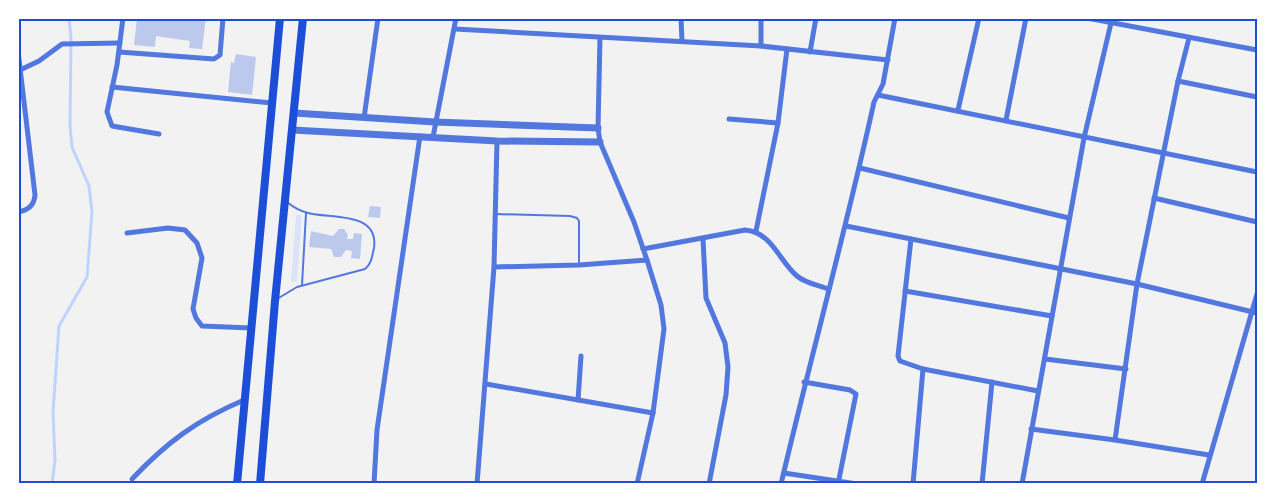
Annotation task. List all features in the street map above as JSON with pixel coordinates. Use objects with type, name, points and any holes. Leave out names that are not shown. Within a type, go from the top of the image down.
[{"type":"highway","points":[[237,484],[280,18]]},
{"type":"highway","points":[[260,484],[275,301],[303,18]]},
{"type":"street","points":[[123,18],[107,112],[111,126],[159,134]]},
{"type":"street","points":[[119,52],[214,59],[220,55],[223,18]]},
{"type":"street","points":[[364,118],[378,18]]},
{"type":"street","points":[[433,137],[456,18]]},
{"type":"street","points":[[681,18],[682,41]]},
{"type":"street","points":[[761,18],[761,46]]},
{"type":"street","points":[[810,51],[816,18]]},
{"type":"street","points":[[781,484],[804,382],[846,226],[874,102],[883,84],[896,18]]},
{"type":"street","points":[[958,110],[979,18]]},
{"type":"street","points":[[1006,120],[1026,18]]},
{"type":"street","points":[[1087,18],[1257,50]]},
{"type":"street","points":[[1022,484],[1084,138],[1111,23]]},
{"type":"street","points":[[455,29],[761,46],[888,60]]},
{"type":"street","points":[[600,38],[598,128],[600,142],[634,222],[661,306],[664,329],[652,413],[637,484]]},
{"type":"street","points":[[1115,440],[1137,284],[1178,81],[1189,38]]},
{"type":"street","points":[[20,70],[39,61],[62,44],[120,43]]},
{"type":"street","points":[[756,231],[778,123],[787,49]]},
{"type":"street","points":[[18,53],[34,201],[28,210],[18,212]]},
{"type":"street","points":[[1178,81],[1257,97]]},
{"type":"street","points":[[112,87],[272,103]]},
{"type":"street","points":[[878,94],[1257,172]]},
{"type":"street","points":[[294,113],[435,122],[598,128]]},
{"type":"street","points":[[729,119],[778,123]]},
{"type":"street","points":[[18,129],[27,128]]},
{"type":"street","points":[[292,130],[497,141],[600,142]]},
{"type":"street","points":[[374,484],[377,430],[420,136]]},
{"type":"street","points":[[477,484],[494,267],[497,141]]},
{"type":"street","points":[[860,168],[1069,218]]},
{"type":"street","points":[[1154,198],[1257,222]]},
{"type":"street","points":[[846,226],[1137,284],[1255,312]]},
{"type":"street","points":[[127,233],[168,228],[185,230],[198,243],[202,258],[193,309],[196,318],[202,326],[252,328]]},
{"type":"street","points":[[643,249],[756,231],[773,246],[797,276],[828,289]]},
{"type":"street","points":[[703,239],[705,298],[725,343],[728,367],[726,395],[709,484]]},
{"type":"street","points":[[911,239],[898,356],[903,364],[1038,391]]},
{"type":"street","points":[[494,267],[579,265],[647,260]]},
{"type":"street","points":[[905,291],[1052,316]]},
{"type":"street","points":[[1202,484],[1209,455],[1255,312],[1257,294]]},
{"type":"street","points":[[578,400],[582,356]]},
{"type":"street","points":[[1046,359],[1126,369]]},
{"type":"street","points":[[913,484],[923,369]]},
{"type":"street","points":[[804,382],[850,390],[856,394],[839,483]]},
{"type":"street","points":[[982,484],[992,382]]},
{"type":"street","points":[[486,384],[652,413]]},
{"type":"street","points":[[132,479],[155,454],[186,429],[244,400]]},
{"type":"street","points":[[1031,429],[1209,455]]},
{"type":"street","points":[[784,473],[857,484]]},
{"type":"lane","points":[[275,301],[291,289],[302,285],[365,269],[371,263],[374,243],[372,230],[362,221],[306,212],[285,201]]},
{"type":"lane","points":[[302,285],[306,212]]},
{"type":"lane","points":[[495,214],[577,218],[579,221],[579,265]]},
{"type":"shaded area","points":[[296,215],[302,215],[297,282],[291,282]]},
{"type":"building","points":[[137,18],[206,18],[202,49],[189,48],[190,41],[156,36],[155,47],[134,45]]},
{"type":"building","points":[[236,54],[256,57],[252,95],[228,92],[231,62],[234,63]]},
{"type":"building","points":[[370,206],[381,207],[380,218],[368,217]]},
{"type":"building","points":[[339,229],[344,229],[348,235],[347,239],[353,239],[354,233],[362,234],[360,259],[351,258],[352,251],[346,250],[341,257],[334,257],[331,249],[309,247],[311,231],[333,236]]},
{"type":"waterway","points":[[52,484],[55,460],[53,412],[59,326],[87,277],[92,212],[89,186],[72,147],[69,18]]}]
